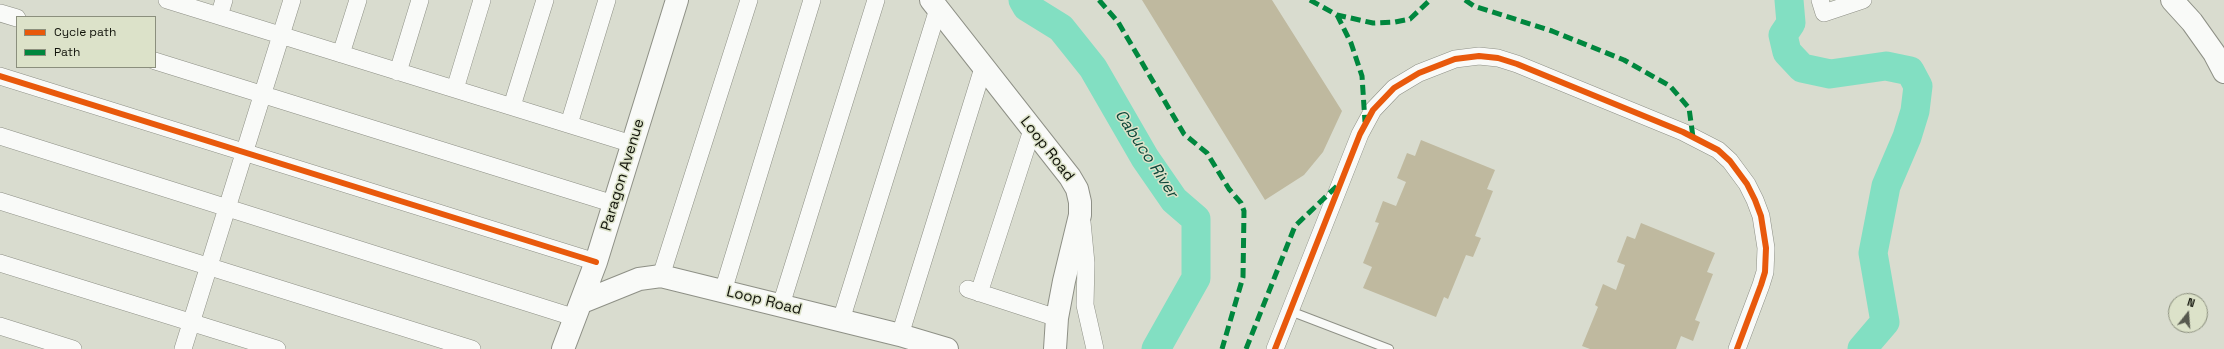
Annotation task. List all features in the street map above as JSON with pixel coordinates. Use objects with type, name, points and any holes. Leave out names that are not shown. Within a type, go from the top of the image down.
[{"type":"street","points":[[167,0],[632,144]]},
{"type":"street","points":[[218,16],[224,0]]},
{"type":"street","points":[[183,349],[292,0]]},
{"type":"street","points":[[341,54],[358,0]]},
{"type":"street","points":[[398,72],[420,0]]},
{"type":"street","points":[[455,89],[482,0]]},
{"type":"street","points":[[512,106],[545,0]]},
{"type":"street","points":[[569,124],[607,0]]},
{"type":"street","name":"Paragon Avenue","points":[[563,349],[596,262],[677,0]]},
{"type":"street","points":[[661,276],[749,0]]},
{"type":"street","points":[[723,291],[812,0]]},
{"type":"street","points":[[781,305],[876,0]]},
{"type":"street","points":[[1820,0],[1824,13],[1863,0]]},
{"type":"street","points":[[2172,0],[2219,50],[2224,72]]},
{"type":"street","points":[[841,320],[935,5]]},
{"type":"street","name":"Loop Road","points":[[935,5],[1070,177],[1076,189],[1080,202],[1080,215],[1064,281],[1057,318],[1055,349]]},
{"type":"street","points":[[0,13],[16,18]]},
{"type":"street","points":[[1275,349],[1360,134],[1373,110],[1394,88],[1429,68],[1455,59],[1487,56],[1517,64],[1688,134],[1718,150],[1739,171],[1747,184],[1761,216],[1766,248],[1765,272],[1737,349]]},
{"type":"street","points":[[156,61],[614,204]]},
{"type":"street","points":[[900,335],[983,68]]},
{"type":"street","points":[[0,76],[596,262]]},
{"type":"street","points":[[1032,130],[973,291],[1057,318]]},
{"type":"street","points":[[0,136],[227,208],[579,310]]},
{"type":"street","points":[[0,201],[472,349]]},
{"type":"street","points":[[1080,202],[1086,263],[1085,304],[1095,349]]},
{"type":"street","points":[[0,263],[277,349]]},
{"type":"street","name":"Loop Road","points":[[579,310],[639,279],[661,276],[900,335],[947,349]]},
{"type":"street","points":[[0,326],[73,349]]},
{"type":"lane","points":[[1290,311],[1389,349]]},
{"type":"building","points":[[1142,0],[1272,0],[1342,111],[1323,152],[1304,175],[1265,200]]},
{"type":"building","points":[[1421,140],[1495,170],[1487,189],[1493,191],[1475,236],[1481,238],[1473,257],[1466,255],[1448,299],[1444,297],[1436,317],[1363,288],[1372,267],[1363,263],[1379,223],[1375,222],[1383,201],[1396,206],[1406,182],[1397,178],[1407,153],[1415,156]]},
{"type":"building","points":[[1641,223],[1715,253],[1707,272],[1713,274],[1695,320],[1700,322],[1693,341],[1681,336],[1676,349],[1590,349],[1582,346],[1598,307],[1595,305],[1603,284],[1616,290],[1625,265],[1617,262],[1627,236],[1635,239]]},
{"type":"waterway","name":"Cabuco River","points":[[1023,0],[1027,7],[1061,28],[1093,68],[1145,158],[1174,200],[1196,219],[1196,278],[1156,349]]},
{"type":"waterway","points":[[1789,0],[1791,23],[1783,35],[1787,52],[1802,68],[1830,74],[1886,66],[1910,71],[1918,86],[1915,111],[1907,137],[1886,186],[1873,253],[1885,322],[1862,349]]},
{"type":"marked path","points":[[1099,0],[1118,22],[1184,134],[1207,153],[1229,189],[1241,203],[1244,211],[1243,277],[1222,349]]},
{"type":"marked path","points":[[1310,0],[1337,15],[1373,23],[1395,22],[1410,19],[1430,0]]},
{"type":"marked path","points":[[1465,0],[1474,6],[1552,31],[1624,60],[1670,86],[1689,108],[1693,137]]},
{"type":"marked path","points":[[1337,15],[1351,43],[1362,76],[1365,122]]},
{"type":"marked path","points":[[1246,349],[1295,226],[1338,185]]},
{"type":"cycle path","points":[[1275,349],[1360,134],[1373,110],[1394,88],[1419,73],[1455,59],[1479,56],[1498,58],[1517,64],[1683,132],[1718,150],[1730,161],[1747,184],[1755,200],[1761,216],[1766,248],[1765,272],[1737,349]]},
{"type":"cycle path","points":[[0,76],[596,262]]}]
